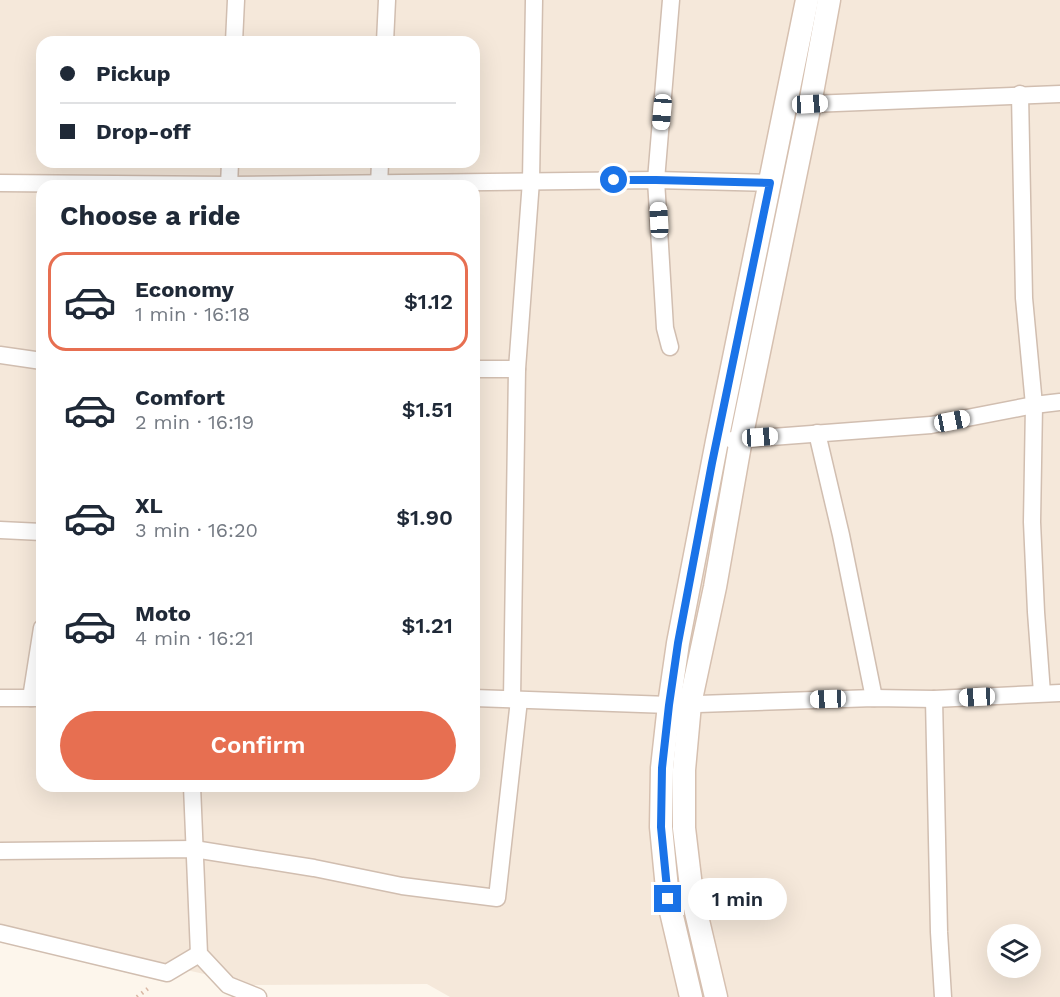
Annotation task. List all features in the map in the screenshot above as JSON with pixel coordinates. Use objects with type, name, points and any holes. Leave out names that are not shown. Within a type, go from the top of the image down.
[{"type":"main road","points":[[716,997],[692,895],[684,828],[684,770],[678,643],[807,0]]},
{"type":"main road","points":[[691,997],[668,899],[661,827],[662,768],[715,587],[741,439],[830,0]]},
{"type":"street","points":[[234,36],[236,0]]},
{"type":"street","points":[[385,36],[387,0]]},
{"type":"street","points":[[0,851],[194,849],[314,868],[402,886],[497,898],[515,699],[518,369],[531,181],[534,0]]},
{"type":"street","points":[[670,347],[664,328],[656,180],[671,0]]},
{"type":"street","points":[[1020,94],[1023,298],[1034,405],[1032,522],[1042,693]]},
{"type":"street","points":[[786,105],[1060,94]]},
{"type":"street","points":[[480,182],[656,180],[770,183]]},
{"type":"street","points":[[0,183],[36,183]]},
{"type":"street","points":[[0,355],[36,360]]},
{"type":"street","points":[[480,369],[518,369]]},
{"type":"street","points":[[717,441],[931,425],[1060,402]]},
{"type":"street","points":[[817,433],[841,535],[874,698]]},
{"type":"street","points":[[0,530],[36,532]]},
{"type":"street","points":[[480,698],[680,704],[874,698],[934,699],[1060,693]]},
{"type":"street","points":[[0,698],[36,698]]},
{"type":"street","points":[[934,699],[939,932],[943,997]]},
{"type":"street","points":[[192,792],[199,954],[228,985],[258,997]]},
{"type":"street","points":[[0,933],[167,973],[199,954]]},
{"type":"shaded area","points":[[0,0],[1060,0],[1060,997],[450,997],[427,984],[253,985],[0,928]]},
{"type":"route","points":[[614,180],[770,183],[712,463],[678,643],[669,705],[662,768],[661,827],[668,899]]}]
